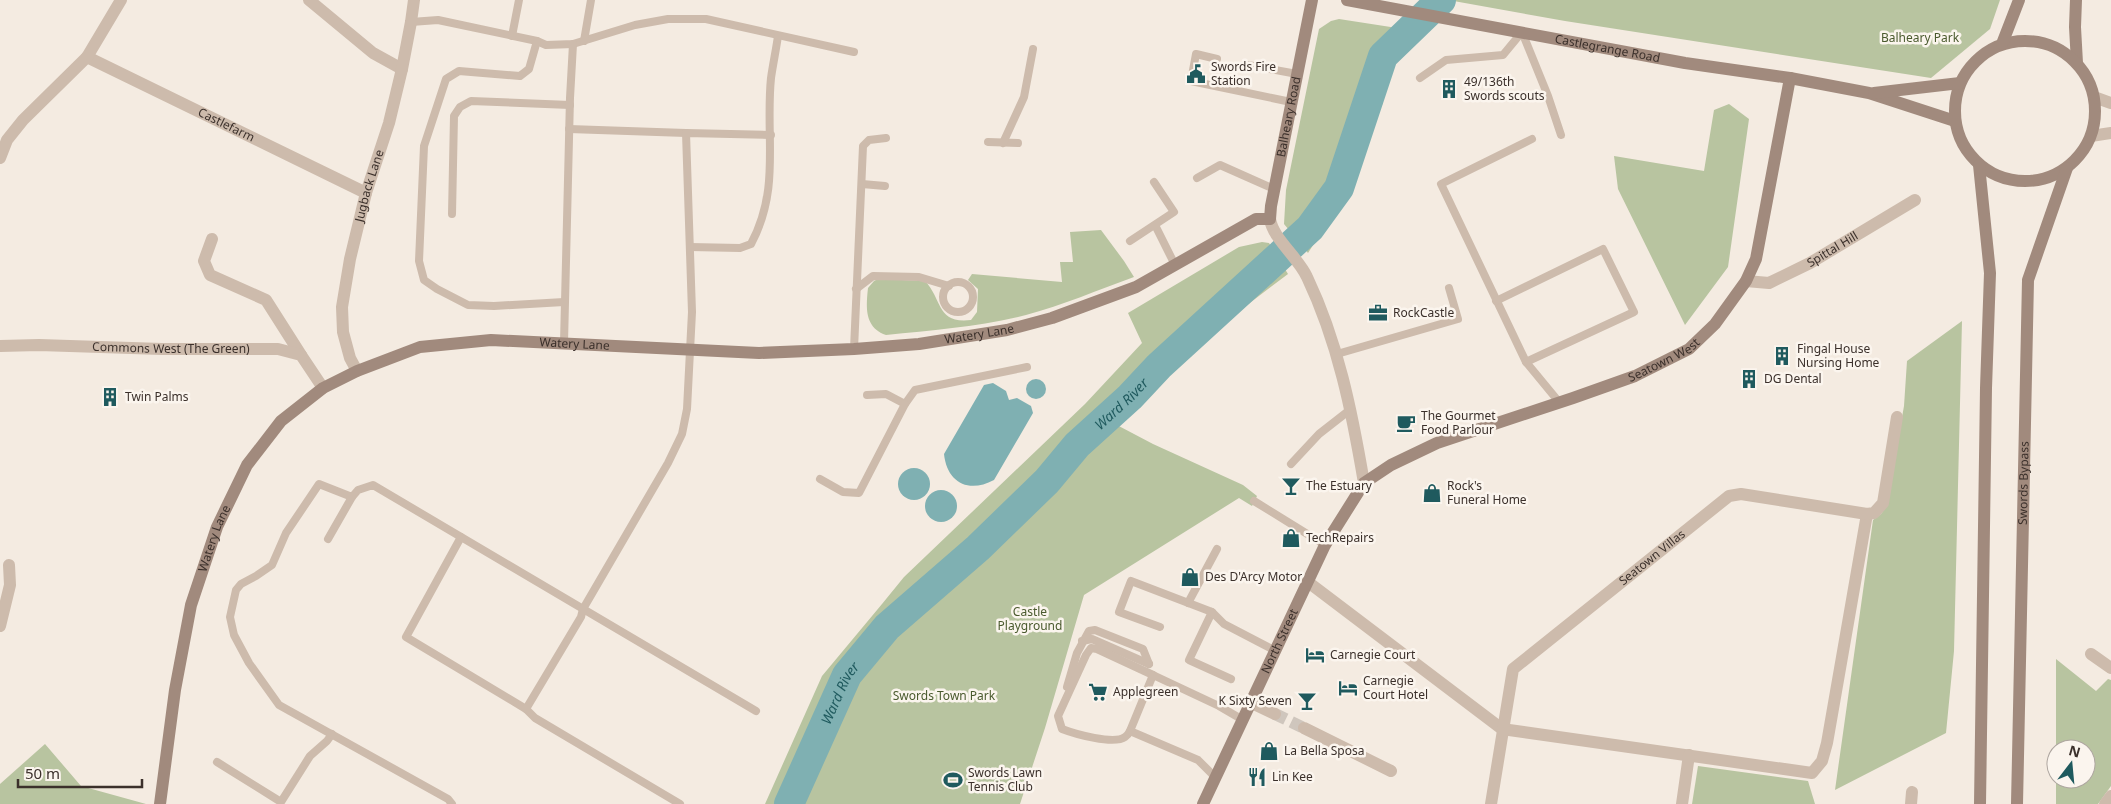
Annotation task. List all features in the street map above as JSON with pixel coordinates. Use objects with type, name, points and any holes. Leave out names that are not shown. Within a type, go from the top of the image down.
[{"type":"main road","name":"Balheary Road","points":[[1270,219],[1274,189],[1312,0]]},
{"type":"main road","name":"Castlegrange Road","points":[[1347,0],[1695,64],[1790,78],[1869,93],[1955,121]]},
{"type":"main road","points":[[2002,44],[2018,0]]},
{"type":"main road","points":[[2076,0],[2077,63]]},
{"type":"main road","points":[[2022,40],[2042,42],[2061,50],[2077,63],[2088,79],[2094,97],[2095,123],[2091,136],[2081,154],[2067,168],[2046,178],[2023,181],[2000,176],[1980,165],[1964,145],[1955,121],[1955,102],[1960,83],[1970,66],[1985,53],[2002,44],[2022,40]]},
{"type":"main road","name":"Seatown West","points":[[1364,483],[1391,465],[1437,443],[1635,376],[1689,349],[1715,324],[1746,281],[1756,259],[1790,78]]},
{"type":"main road","name":"Castlegrange Road","points":[[1869,93],[1960,83]]},
{"type":"main road","points":[[1980,165],[1990,273],[1986,388],[1980,804]]},
{"type":"main road","name":"Swords Bypass","points":[[2017,804],[2028,280],[2067,168]]},
{"type":"main road","name":"Watery Lane","points":[[160,804],[175,690],[191,605],[216,527],[248,465],[281,421],[323,388],[357,371],[420,348],[491,340],[759,353],[919,344],[1007,330],[1052,318],[1121,293],[1256,219],[1270,219]]},
{"type":"main road","name":"North Street","points":[[1203,804],[1325,545],[1364,483]]},
{"type":"street","points":[[0,158],[7,140],[23,120],[87,57],[121,0]]},
{"type":"street","points":[[309,0],[373,53],[402,69]]},
{"type":"street","name":"Jugback Lane","points":[[357,371],[350,358],[343,332],[342,307],[350,260],[366,193],[389,123],[402,69],[412,22],[414,0]]},
{"type":"street","name":"Castlefarm","points":[[87,57],[366,193]]},
{"type":"street","points":[[2094,97],[2111,103]]},
{"type":"street","points":[[2091,136],[2111,133]]},
{"type":"street","name":"Spittal Hill","points":[[1746,281],[1769,283],[1810,263],[1915,200]]},
{"type":"street","points":[[1270,219],[1276,233],[1299,262],[1313,291],[1337,354],[1351,409],[1364,483]]},
{"type":"street","points":[[212,239],[204,260],[210,275],[266,300],[323,388]]},
{"type":"street","name":"Commons West (The Green)","points":[[0,346],[278,349],[301,355]]},
{"type":"street","points":[[1308,582],[1502,729],[1812,773],[1822,761],[1827,744],[1867,514],[1874,513],[1883,502],[1898,417]]},
{"type":"street","name":"Seatown Villas","points":[[1492,804],[1502,729],[1513,669],[1728,496],[1742,494],[1867,514]]},
{"type":"street","points":[[0,626],[10,585],[9,565]]},
{"type":"street","points":[[2091,654],[2111,668]]},
{"type":"street","points":[[1252,703],[1275,714]]},
{"type":"street","points":[[1304,728],[1391,771]]},
{"type":"street","points":[[1682,804],[1689,755]]},
{"type":"street","points":[[2105,804],[2111,796]]},
{"type":"lane","points":[[512,36],[519,0]]},
{"type":"lane","points":[[584,41],[590,0]]},
{"type":"lane","points":[[412,22],[438,20],[537,40],[546,45],[573,44],[635,25],[668,20],[706,19],[854,52]]},
{"type":"lane","points":[[1420,78],[1446,60],[1503,55],[1522,32],[1548,96],[1560,135]]},
{"type":"lane","points":[[690,247],[740,248],[751,244],[758,231],[769,194],[771,79],[778,36]]},
{"type":"lane","points":[[537,40],[529,69],[520,76],[459,72],[446,79],[424,146],[419,261],[424,280],[468,305],[494,306],[564,302]]},
{"type":"lane","points":[[564,344],[573,44]]},
{"type":"lane","points":[[1004,143],[1024,97],[1033,49]]},
{"type":"lane","points":[[1217,59],[1196,54],[1191,81],[1291,102]]},
{"type":"lane","points":[[1248,65],[1297,74]]},
{"type":"lane","points":[[452,214],[454,116],[460,107],[471,101],[570,101]]},
{"type":"lane","points":[[569,129],[771,135]]},
{"type":"lane","points":[[526,709],[581,617],[583,609],[668,463],[682,434],[687,409],[692,312],[686,133]]},
{"type":"lane","points":[[854,349],[863,146],[869,140],[886,138]]},
{"type":"lane","points":[[1532,139],[1441,184],[1526,362],[1559,402]]},
{"type":"lane","points":[[988,142],[1018,143]]},
{"type":"lane","points":[[1196,178],[1220,165],[1274,189]]},
{"type":"lane","points":[[1130,241],[1174,212],[1154,182]]},
{"type":"lane","points":[[862,184],[885,186]]},
{"type":"lane","points":[[1155,225],[1175,265]]},
{"type":"lane","points":[[1496,301],[1602,250],[1634,312],[1526,362]]},
{"type":"lane","points":[[856,289],[873,276],[919,277],[949,286]]},
{"type":"lane","points":[[1337,354],[1458,319],[1449,288]]},
{"type":"lane","points":[[820,479],[844,492],[859,493],[905,404],[915,390],[1027,367]]},
{"type":"lane","points":[[867,394],[886,394],[905,404]]},
{"type":"lane","points":[[1291,464],[1319,434],[1351,409]]},
{"type":"lane","points":[[352,498],[319,484],[286,533],[272,565],[241,584],[236,590],[230,617],[234,635],[249,663],[279,705],[448,799],[452,804]]},
{"type":"lane","points":[[328,539],[358,490],[373,485],[756,711]]},
{"type":"lane","points":[[1254,501],[1325,545]]},
{"type":"lane","points":[[461,537],[406,637],[526,709],[535,718],[680,804]]},
{"type":"lane","points":[[1188,603],[1217,549]]},
{"type":"lane","points":[[1160,627],[1119,612],[1131,581],[1212,612],[1224,624],[1276,651]]},
{"type":"lane","points":[[1212,612],[1189,660],[1231,679]]},
{"type":"lane","points":[[1095,630],[1143,649],[1153,676],[1130,731],[1125,737],[1114,740],[1076,734],[1062,729],[1058,716],[1082,641],[1089,631],[1095,630]]},
{"type":"lane","points":[[1058,716],[1091,648],[1097,649],[1219,706],[1243,720]]},
{"type":"lane","points":[[1130,731],[1198,760],[1216,778]]},
{"type":"lane","points":[[217,762],[282,803],[310,756],[332,734]]},
{"type":"green space","name":"Balheary Park","points":[[1448,0],[2000,0],[1990,29],[1931,78],[1565,21]]},
{"type":"green space","points":[[1339,19],[1423,32],[1388,60],[1376,91],[1383,103],[1362,144],[1341,201],[1308,253],[1284,224],[1286,190],[1319,29],[1331,21]]},
{"type":"green space","points":[[1729,104],[1749,119],[1728,267],[1685,325],[1618,189],[1614,156],[1704,171],[1714,110]]},
{"type":"green space","points":[[1101,230],[1134,277],[1067,302],[1009,319],[956,328],[886,335],[870,322],[867,309],[868,288],[878,279],[925,281],[946,314],[960,320],[971,320],[977,312],[978,289],[968,280],[972,274],[1062,282],[1060,262],[1073,262],[1070,232]]},
{"type":"green space","name":"Swords Town Park","points":[[1262,242],[1269,243],[1288,274],[1163,375],[1115,424],[1153,444],[1243,485],[1257,496],[1252,506],[1239,498],[1084,595],[1045,728],[1020,804],[765,804],[822,676],[904,577],[1085,404],[1142,343],[1128,313],[1239,247]]},
{"type":"green space","points":[[1962,321],[1954,651],[1946,733],[1835,790],[1873,520],[1886,507],[1904,406],[1907,361]]},
{"type":"green space","points":[[2056,659],[2096,691],[2108,679],[2111,680],[2111,786],[2098,804],[2056,804],[2056,789],[2096,789],[2096,739],[2056,739]]},
{"type":"green space","points":[[45,744],[81,786],[146,804],[0,804],[0,784]]},
{"type":"green space","points":[[1698,766],[1808,781],[1815,804],[1692,804]]},
{"type":"water","points":[[1036,379],[1043,382],[1046,389],[1043,396],[1036,399],[1029,396],[1026,389],[1029,382]]},
{"type":"water","points":[[993,383],[1006,391],[1009,400],[1017,398],[1031,406],[1033,413],[994,480],[976,486],[960,483],[949,472],[944,454],[984,385]]},
{"type":"water","points":[[914,468],[920,469],[925,473],[929,478],[929,490],[925,495],[920,499],[914,500],[908,499],[903,495],[899,490],[898,484],[899,478],[903,473],[908,469]]},
{"type":"water","points":[[941,490],[947,491],[952,495],[956,500],[956,512],[952,517],[947,521],[941,522],[935,521],[930,517],[926,512],[925,506],[926,500],[930,495],[935,491]]},
{"type":"waterway","name":"Ward River","points":[[789,804],[847,675],[887,627],[978,548],[1047,481],[1077,445],[1130,397],[1159,366],[1310,228],[1339,188],[1383,56],[1441,0]]},
{"type":"tunnel","points":[[1275,714],[1304,728]]},
{"type":"place","name":"Swords Fire Station","points":[[1196,74]]},
{"type":"place","name":"49/136th Swords scouts","points":[[1449,89]]},
{"type":"place","name":"RockCastle","points":[[1378,313]]},
{"type":"place","name":"Fingal House Nursing Home","points":[[1782,356]]},
{"type":"place","name":"DG Dental","points":[[1749,379]]},
{"type":"place","name":"Twin Palms","points":[[110,397]]},
{"type":"place","name":"The Gourmet Food Parlour","points":[[1406,423]]},
{"type":"place","name":"The Estuary","points":[[1291,486]]},
{"type":"place","name":"Rock's Funeral Home","points":[[1432,493]]},
{"type":"place","name":"TechRepairs","points":[[1291,538]]},
{"type":"place","name":"Des D'Arcy Motor","points":[[1190,577]]},
{"type":"place","name":"Carnegie Court","points":[[1315,655]]},
{"type":"place","name":"Carnegie Court Hotel","points":[[1348,688]]},
{"type":"place","name":"Applegreen","points":[[1098,692]]},
{"type":"place","name":"K Sixty Seven","points":[[1307,701]]},
{"type":"place","name":"La Bella Sposa","points":[[1269,751]]},
{"type":"place","name":"Lin Kee","points":[[1257,777]]},
{"type":"place","name":"Swords Lawn Tennis Club","points":[[953,780]]},
{"type":"park label","name":"Castle Playground","points":[[1030,619]]}]
